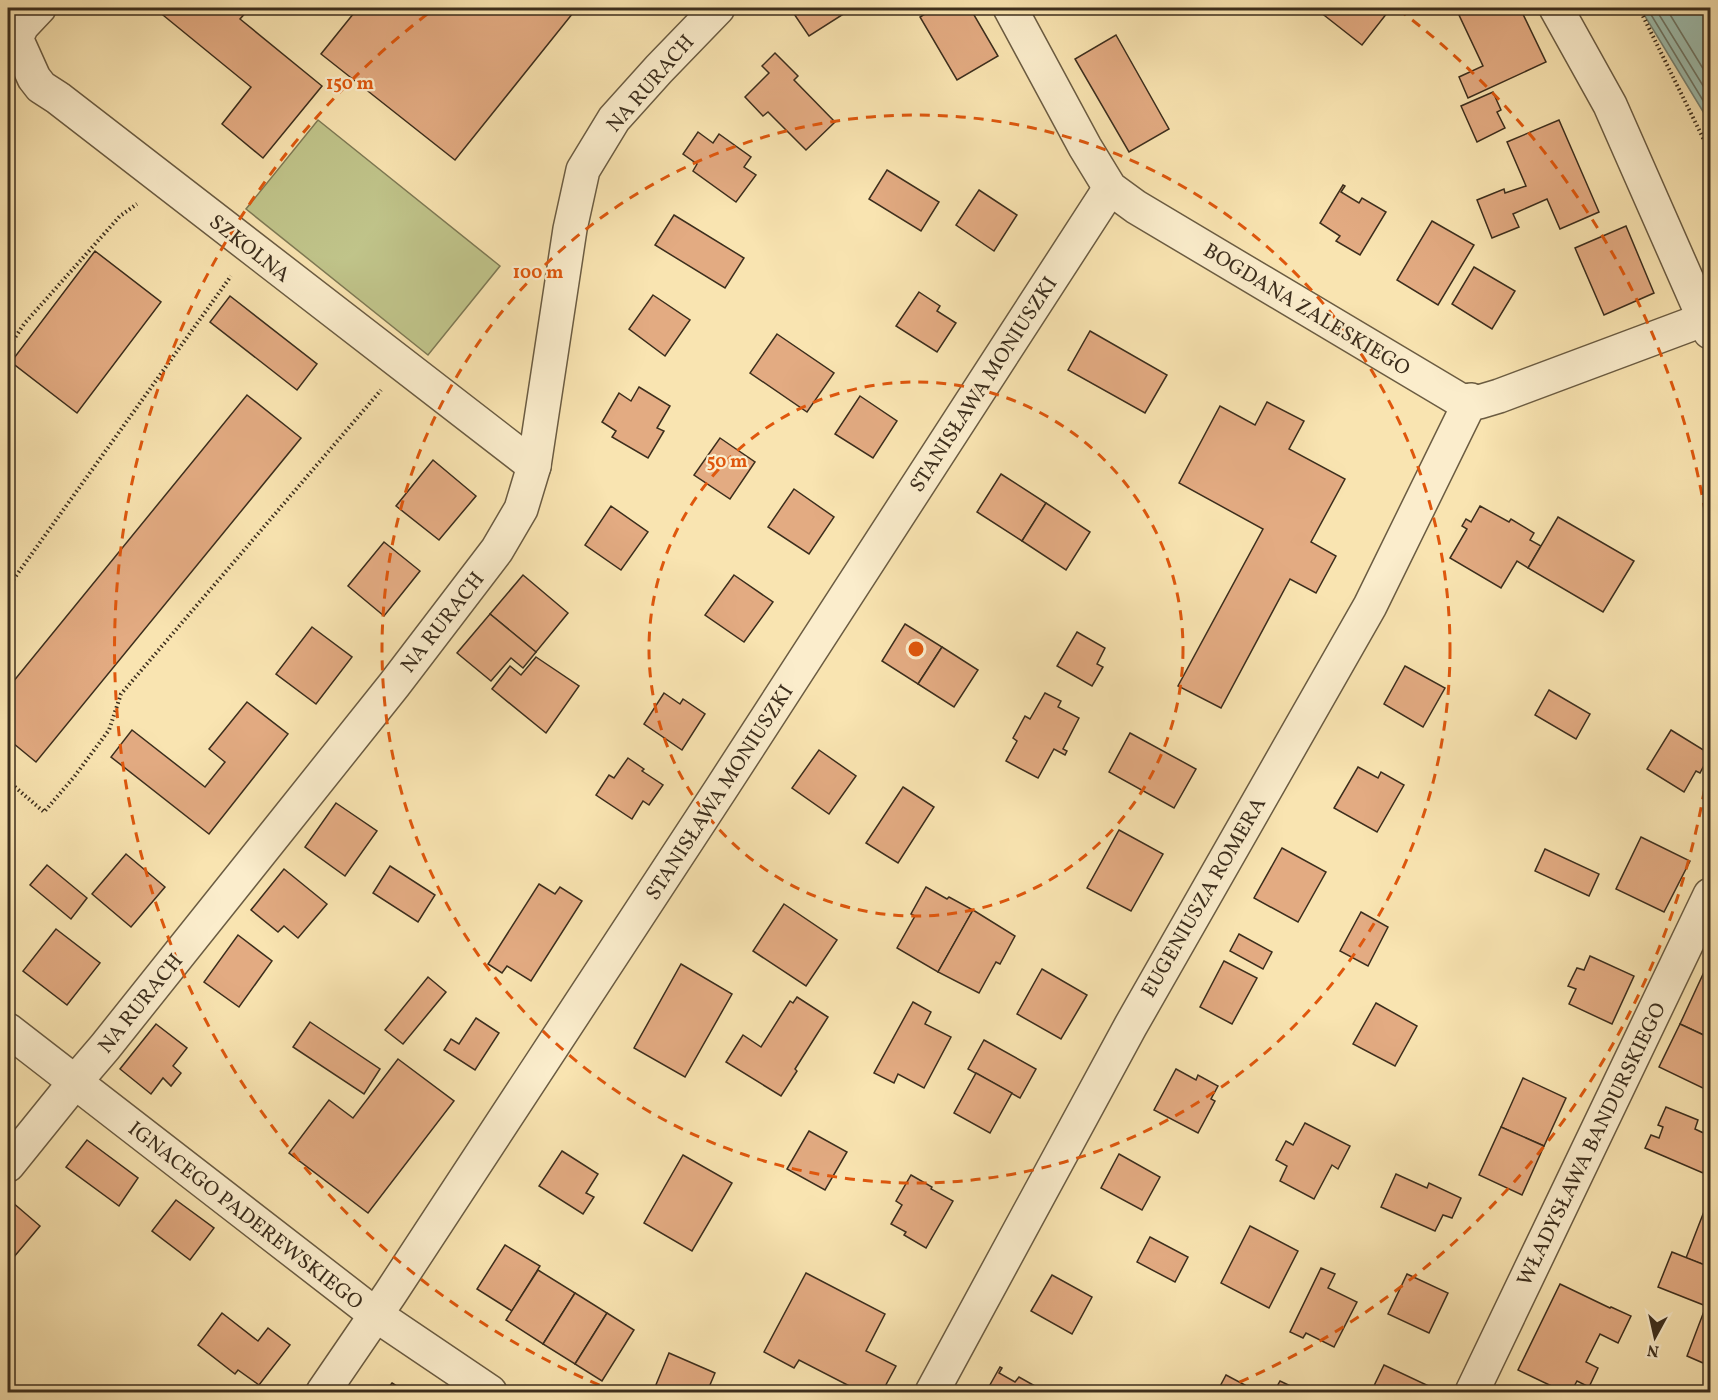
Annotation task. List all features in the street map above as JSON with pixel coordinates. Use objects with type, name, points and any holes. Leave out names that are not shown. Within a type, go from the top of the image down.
[{"type":"street","name":"SZKOLNA","points":[[39,8],[22,27],[16,38],[34,78],[41,87],[534,466]]},
{"type":"street","name":"NA RURACH","points":[[8,1165],[386,694],[497,550],[521,509],[534,466],[570,229],[583,170],[615,119],[718,8]]},
{"type":"street","name":"BOGDANA ZALESKIEGO","points":[[1010,8],[1085,147],[1110,188],[1136,207],[1460,399],[1479,402],[1708,325]]},
{"type":"street","points":[[1556,8],[1610,105],[1708,325]]},
{"type":"street","name":"STANISŁAWA MONIUSZKI","points":[[323,1392],[376,1315],[721,789],[1110,188]]},
{"type":"street","name":"EUGENIUSZA ROMERA","points":[[932,1392],[1130,1027],[1370,606],[1471,400]]},
{"type":"street","name":"WŁADYSŁAWA BANDURSKIEGO","points":[[1472,1392],[1710,895]]},
{"type":"street","name":"IGNACEGO PADEREWSKIEGO","points":[[8,1030],[376,1315],[490,1392]]},
{"type":"path","points":[[1639,8],[1710,152]]},
{"type":"path","points":[[8,348],[24,324],[120,216],[166,182]]},
{"type":"path","points":[[8,587],[14,575],[251,249]]},
{"type":"path","points":[[8,781],[44,812],[109,730],[121,694],[403,365]]},
{"type":"path","points":[[8,569],[14,575]]},
{"type":"green space","points":[[318,120],[500,266],[428,355],[246,209]]},
{"type":"water","points":[[1640,8],[1710,8],[1710,123]]},
{"type":"building","points":[[161,8],[250,8],[240,19],[322,86],[263,158],[222,124],[251,87],[158,11]]},
{"type":"building","points":[[358,8],[577,8],[455,160],[321,54]]},
{"type":"building","points":[[790,8],[853,8],[809,36]]},
{"type":"building","points":[[935,8],[970,8],[998,56],[957,80],[920,17]]},
{"type":"building","points":[[1324,8],[1391,8],[1362,45],[1320,12]]},
{"type":"building","points":[[1474,8],[1520,8],[1546,62],[1468,98],[1459,77],[1483,66],[1459,15]]},
{"type":"building","points":[[1116,35],[1169,129],[1129,152],[1075,59]]},
{"type":"building","points":[[775,53],[798,76],[794,80],[835,122],[806,150],[768,112],[763,116],[745,97],[769,73],[762,66]]},
{"type":"building","points":[[1493,92],[1501,110],[1497,112],[1505,128],[1477,142],[1461,106]]},
{"type":"building","points":[[1559,120],[1599,212],[1560,229],[1547,199],[1513,214],[1519,227],[1492,238],[1477,200],[1504,189],[1505,193],[1526,186],[1507,142]]},
{"type":"building","points":[[698,132],[713,143],[719,134],[751,157],[744,167],[756,175],[736,202],[693,171],[697,164],[683,154]]},
{"type":"building","points":[[887,170],[939,202],[921,231],[869,199]]},
{"type":"building","points":[[1343,185],[1345,186],[1341,192],[1359,203],[1362,198],[1386,212],[1360,255],[1336,241],[1340,236],[1320,223]]},
{"type":"building","points":[[979,190],[1017,215],[994,251],[956,225]]},
{"type":"building","points":[[674,215],[744,258],[725,288],[655,245]]},
{"type":"building","points":[[1432,221],[1474,245],[1438,305],[1397,280]]},
{"type":"building","points":[[1626,226],[1654,293],[1604,315],[1575,248]]},
{"type":"building","points":[[95,251],[161,302],[77,413],[11,362]]},
{"type":"building","points":[[1474,267],[1515,291],[1492,329],[1452,304]]},
{"type":"building","points":[[919,292],[940,306],[937,311],[956,323],[937,352],[896,326]]},
{"type":"building","points":[[653,295],[690,320],[665,356],[629,329]]},
{"type":"building","points":[[230,296],[317,364],[297,390],[210,322]]},
{"type":"building","points":[[1090,331],[1167,375],[1145,413],[1068,370]]},
{"type":"building","points":[[777,334],[834,373],[807,412],[750,373]]},
{"type":"building","points":[[639,387],[670,406],[657,428],[664,431],[648,458],[612,437],[616,431],[602,422],[619,393],[631,401]]},
{"type":"building","points":[[247,395],[301,438],[36,762],[8,739],[8,688]]},
{"type":"building","points":[[860,396],[897,421],[873,458],[835,434]]},
{"type":"building","points":[[1267,402],[1304,421],[1289,449],[1345,479],[1311,542],[1336,556],[1316,593],[1290,579],[1221,708],[1178,686],[1263,529],[1179,483],[1220,406],[1255,425]]},
{"type":"building","points":[[720,438],[755,462],[730,499],[694,475]]},
{"type":"building","points":[[433,460],[476,496],[439,540],[396,506]]},
{"type":"building","points":[[1001,474],[1046,503],[1022,541],[977,512]]},
{"type":"building","points":[[794,489],[834,517],[809,554],[768,527]]},
{"type":"building","points":[[1046,503],[1090,532],[1066,570],[1022,541]]},
{"type":"building","points":[[611,506],[648,532],[621,570],[585,545]]},
{"type":"building","points":[[1480,506],[1509,522],[1511,519],[1534,533],[1530,540],[1541,546],[1528,568],[1517,561],[1501,588],[1450,558],[1467,529],[1462,526],[1466,519],[1471,522]]},
{"type":"building","points":[[1558,517],[1634,561],[1603,612],[1528,568]]},
{"type":"building","points":[[384,542],[420,571],[384,616],[348,586]]},
{"type":"building","points":[[523,575],[568,613],[536,652],[490,614]]},
{"type":"building","points":[[734,575],[773,602],[744,642],[705,615]]},
{"type":"building","points":[[490,614],[536,652],[523,668],[511,658],[491,681],[457,653]]},
{"type":"building","points":[[905,624],[942,647],[918,684],[882,661]]},
{"type":"building","points":[[312,627],[352,657],[316,704],[276,674]]},
{"type":"building","points":[[1077,632],[1105,648],[1097,664],[1103,667],[1092,686],[1057,666]]},
{"type":"building","points":[[942,647],[978,670],[954,707],[918,684]]},
{"type":"building","points":[[536,657],[579,686],[546,733],[492,689],[510,666],[521,675]]},
{"type":"building","points":[[1405,666],[1445,688],[1423,727],[1384,704]]},
{"type":"building","points":[[1549,690],[1590,714],[1576,739],[1535,715]]},
{"type":"building","points":[[664,693],[680,704],[683,699],[705,714],[682,750],[644,724]]},
{"type":"building","points":[[1045,693],[1061,701],[1058,707],[1079,718],[1063,749],[1067,751],[1065,755],[1054,749],[1038,778],[1006,761],[1017,741],[1013,738],[1025,716],[1030,719]]},
{"type":"building","points":[[247,702],[288,734],[209,834],[111,757],[132,730],[205,787],[225,762],[209,749]]},
{"type":"building","points":[[1671,730],[1710,754],[1700,773],[1696,771],[1684,792],[1647,769]]},
{"type":"building","points":[[1130,733],[1196,769],[1174,808],[1109,772]]},
{"type":"building","points":[[819,750],[856,776],[829,814],[792,788]]},
{"type":"building","points":[[628,758],[663,785],[649,805],[643,801],[632,819],[596,795],[609,775],[614,778]]},
{"type":"building","points":[[1358,767],[1378,778],[1381,772],[1404,785],[1377,832],[1334,808]]},
{"type":"building","points":[[903,787],[934,807],[898,863],[866,843]]},
{"type":"building","points":[[336,803],[377,831],[345,876],[305,847]]},
{"type":"building","points":[[1119,830],[1163,854],[1131,911],[1087,888]]},
{"type":"building","points":[[1641,837],[1690,861],[1664,912],[1616,889]]},
{"type":"building","points":[[1282,848],[1326,872],[1298,922],[1254,898]]},
{"type":"building","points":[[1545,849],[1599,874],[1589,896],[1535,871]]},
{"type":"building","points":[[126,854],[165,887],[131,927],[92,894]]},
{"type":"building","points":[[47,865],[87,898],[71,919],[30,885]]},
{"type":"building","points":[[390,866],[435,895],[418,922],[373,893]]},
{"type":"building","points":[[284,869],[327,904],[298,938],[284,926],[278,932],[251,910]]},
{"type":"building","points":[[539,884],[555,894],[560,887],[582,901],[531,981],[507,966],[502,973],[488,964]]},
{"type":"building","points":[[926,887],[973,910],[938,972],[897,948],[915,916],[911,914]]},
{"type":"building","points":[[784,904],[837,940],[806,986],[753,951]]},
{"type":"building","points":[[973,910],[1015,936],[1000,964],[996,962],[979,993],[938,972]]},
{"type":"building","points":[[1361,912],[1388,927],[1368,966],[1340,951]]},
{"type":"building","points":[[56,929],[100,963],[67,1005],[23,971]]},
{"type":"building","points":[[1239,934],[1272,952],[1263,969],[1230,951]]},
{"type":"building","points":[[238,935],[272,961],[239,1007],[204,982]]},
{"type":"building","points":[[1590,956],[1634,976],[1612,1024],[1569,1004],[1576,989],[1568,986],[1577,968],[1584,970]]},
{"type":"building","points":[[1710,959],[1710,1038],[1680,1024]]},
{"type":"building","points":[[1224,961],[1257,978],[1232,1024],[1200,1007]]},
{"type":"building","points":[[681,964],[732,994],[685,1077],[634,1048]]},
{"type":"building","points":[[1042,969],[1087,995],[1061,1039],[1017,1014]]},
{"type":"building","points":[[428,977],[446,992],[403,1044],[385,1030]]},
{"type":"building","points":[[797,997],[828,1017],[781,1096],[726,1062],[743,1035],[761,1047],[790,1001],[793,1003]]},
{"type":"building","points":[[913,1002],[931,1012],[925,1024],[951,1037],[924,1088],[898,1074],[894,1083],[874,1073]]},
{"type":"building","points":[[1376,1003],[1417,1026],[1395,1066],[1353,1044]]},
{"type":"building","points":[[476,1018],[499,1033],[475,1070],[444,1050],[451,1039],[459,1044]]},
{"type":"building","points":[[310,1022],[380,1069],[364,1094],[293,1047]]},
{"type":"building","points":[[156,1024],[187,1048],[173,1066],[181,1073],[171,1086],[163,1078],[151,1094],[120,1069]]},
{"type":"building","points":[[1680,1024],[1710,1038],[1709,1091],[1659,1067]]},
{"type":"building","points":[[984,1040],[1036,1069],[1020,1098],[968,1069]]},
{"type":"building","points":[[398,1059],[454,1101],[368,1213],[289,1153],[329,1100],[353,1118]]},
{"type":"building","points":[[1176,1069],[1196,1080],[1198,1075],[1218,1086],[1211,1099],[1215,1101],[1198,1133],[1154,1110]]},
{"type":"building","points":[[976,1073],[1012,1093],[990,1133],[954,1113]]},
{"type":"building","points":[[1523,1078],[1566,1098],[1544,1146],[1501,1127]]},
{"type":"building","points":[[1666,1107],[1698,1120],[1695,1129],[1710,1136],[1710,1156],[1703,1173],[1645,1148],[1651,1135],[1659,1138],[1663,1127],[1658,1125]]},
{"type":"building","points":[[1305,1123],[1350,1146],[1338,1169],[1332,1165],[1314,1199],[1280,1181],[1287,1166],[1276,1160],[1286,1141],[1293,1145]]},
{"type":"building","points":[[1501,1127],[1544,1146],[1522,1195],[1479,1175]]},
{"type":"building","points":[[809,1131],[847,1152],[825,1190],[787,1169]]},
{"type":"building","points":[[87,1140],[138,1178],[119,1206],[66,1167]]},
{"type":"building","points":[[562,1151],[598,1174],[586,1193],[594,1197],[583,1214],[539,1186]]},
{"type":"building","points":[[1119,1154],[1160,1177],[1142,1210],[1101,1188]]},
{"type":"building","points":[[683,1155],[732,1183],[692,1251],[644,1223]]},
{"type":"building","points":[[1396,1174],[1427,1188],[1429,1183],[1461,1198],[1452,1218],[1443,1215],[1435,1231],[1381,1207]]},
{"type":"building","points":[[911,1175],[953,1201],[926,1248],[904,1235],[906,1232],[891,1224],[902,1205],[896,1201]]},
{"type":"building","points":[[1710,1196],[1710,1267],[1686,1258]]},
{"type":"building","points":[[176,1200],[214,1228],[190,1260],[152,1231]]},
{"type":"building","points":[[12,1202],[40,1226],[8,1264],[8,1207]]},
{"type":"building","points":[[1250,1226],[1298,1251],[1269,1308],[1221,1283]]},
{"type":"building","points":[[1150,1237],[1188,1257],[1175,1282],[1137,1262]]},
{"type":"building","points":[[505,1245],[540,1266],[512,1311],[477,1289]]},
{"type":"building","points":[[1672,1252],[1710,1267],[1710,1366],[1687,1356],[1706,1306],[1658,1287]]},
{"type":"building","points":[[1321,1268],[1335,1274],[1328,1288],[1357,1302],[1334,1347],[1306,1333],[1303,1338],[1290,1332]]},
{"type":"building","points":[[538,1270],[575,1293],[543,1344],[506,1320]]},
{"type":"building","points":[[806,1273],[885,1314],[866,1351],[896,1366],[882,1392],[861,1392],[799,1360],[794,1368],[764,1352]]},
{"type":"building","points":[[1407,1274],[1448,1293],[1429,1333],[1388,1314]]},
{"type":"building","points":[[1052,1275],[1092,1297],[1072,1334],[1031,1311]]},
{"type":"building","points":[[1560,1284],[1631,1316],[1618,1343],[1600,1334],[1586,1362],[1598,1368],[1589,1387],[1577,1381],[1571,1392],[1564,1392],[1518,1370]]},
{"type":"building","points":[[575,1293],[607,1313],[575,1364],[543,1344]]},
{"type":"building","points":[[222,1313],[258,1341],[268,1328],[290,1345],[259,1385],[238,1370],[235,1374],[198,1345]]},
{"type":"building","points":[[607,1313],[634,1330],[602,1381],[575,1364]]},
{"type":"building","points":[[669,1353],[715,1373],[707,1392],[653,1392]]},
{"type":"building","points":[[1384,1365],[1433,1388],[1430,1392],[1371,1392]]},
{"type":"building","points":[[1000,1367],[1002,1368],[999,1373],[1015,1382],[1019,1377],[1042,1390],[1040,1392],[986,1392]]},
{"type":"building","points":[[1226,1375],[1245,1385],[1241,1392],[1217,1392]]},
{"type":"building","points":[[1280,1381],[1303,1392],[1274,1392]]},
{"type":"building","points":[[392,1383],[406,1392],[385,1392]]}]
